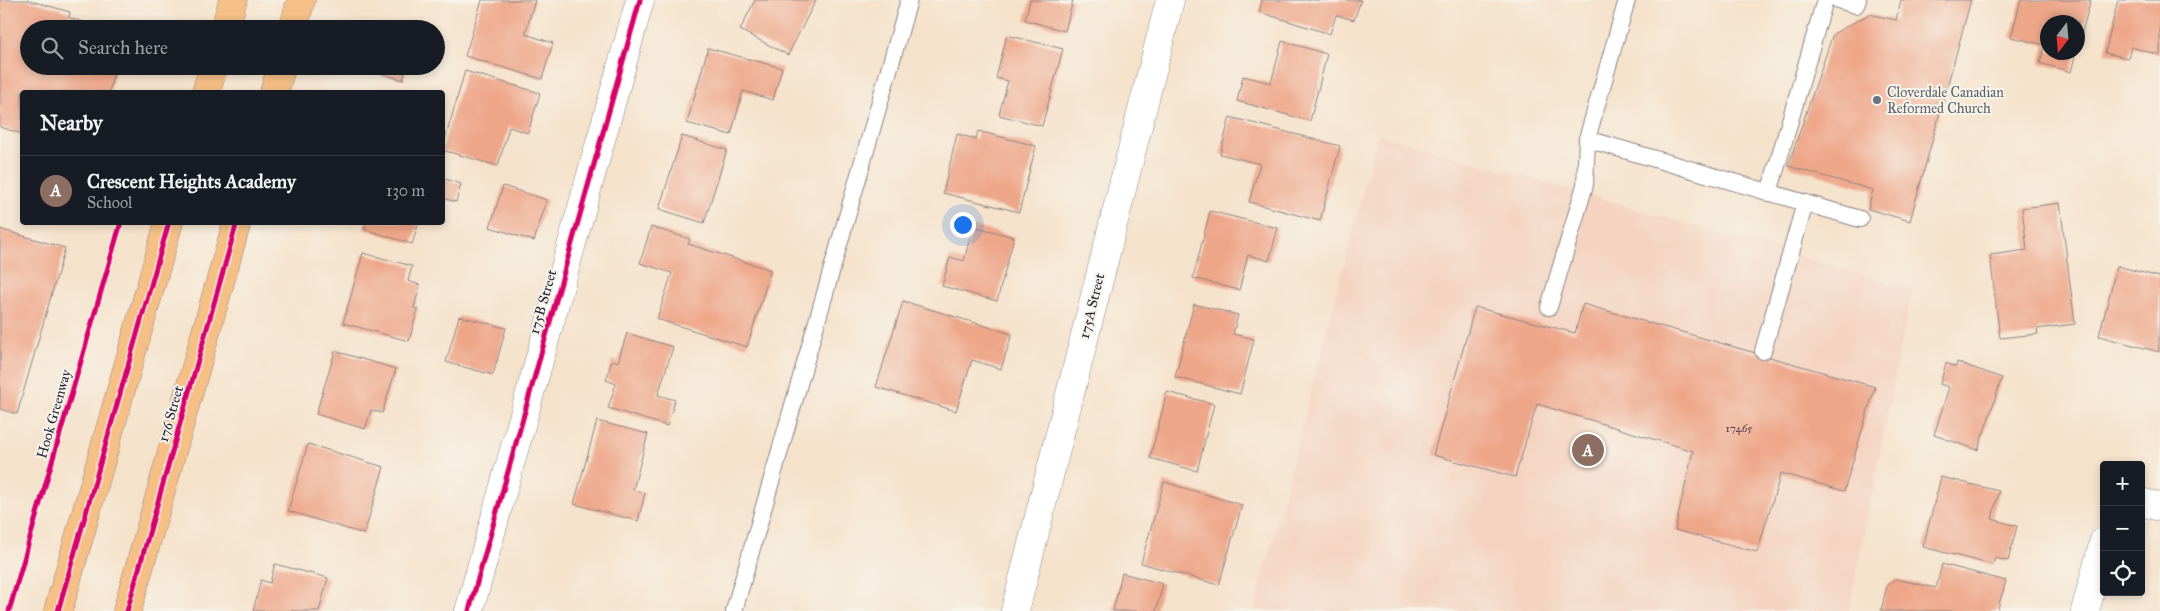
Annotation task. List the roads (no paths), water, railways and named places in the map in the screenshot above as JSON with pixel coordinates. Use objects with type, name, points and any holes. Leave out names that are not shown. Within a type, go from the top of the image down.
[{"type":"highway","points":[[227,20],[233,0]]},
{"type":"highway","points":[[295,20],[301,0]]},
{"type":"highway","points":[[207,90],[211,75]]},
{"type":"highway","points":[[275,90],[279,75]]},
{"type":"highway","points":[[58,611],[168,225]]},
{"type":"highway","name":"176 Street","points":[[134,604],[237,225]]},
{"type":"street","name":"175B Street","points":[[469,611],[640,0]]},
{"type":"street","name":"175A Street","points":[[1015,611],[1170,0]]},
{"type":"street","points":[[2145,503],[2160,507]]},
{"type":"street","points":[[2085,611],[2101,551]]},
{"type":"lane","points":[[734,611],[909,0]]},
{"type":"lane","points":[[1550,307],[1585,185],[1587,140],[1627,0]]},
{"type":"lane","points":[[1769,193],[1825,0]]},
{"type":"lane","points":[[1838,0],[1856,5],[1858,0]]},
{"type":"lane","points":[[1587,140],[1860,219]]},
{"type":"lane","points":[[1763,352],[1805,203]]},
{"type":"place","name":"Cloverdale Canadian Reformed Church","points":[[1877,100]]},
{"type":"place","name":"Crescent Heights Academy","points":[[1588,450]]}]
